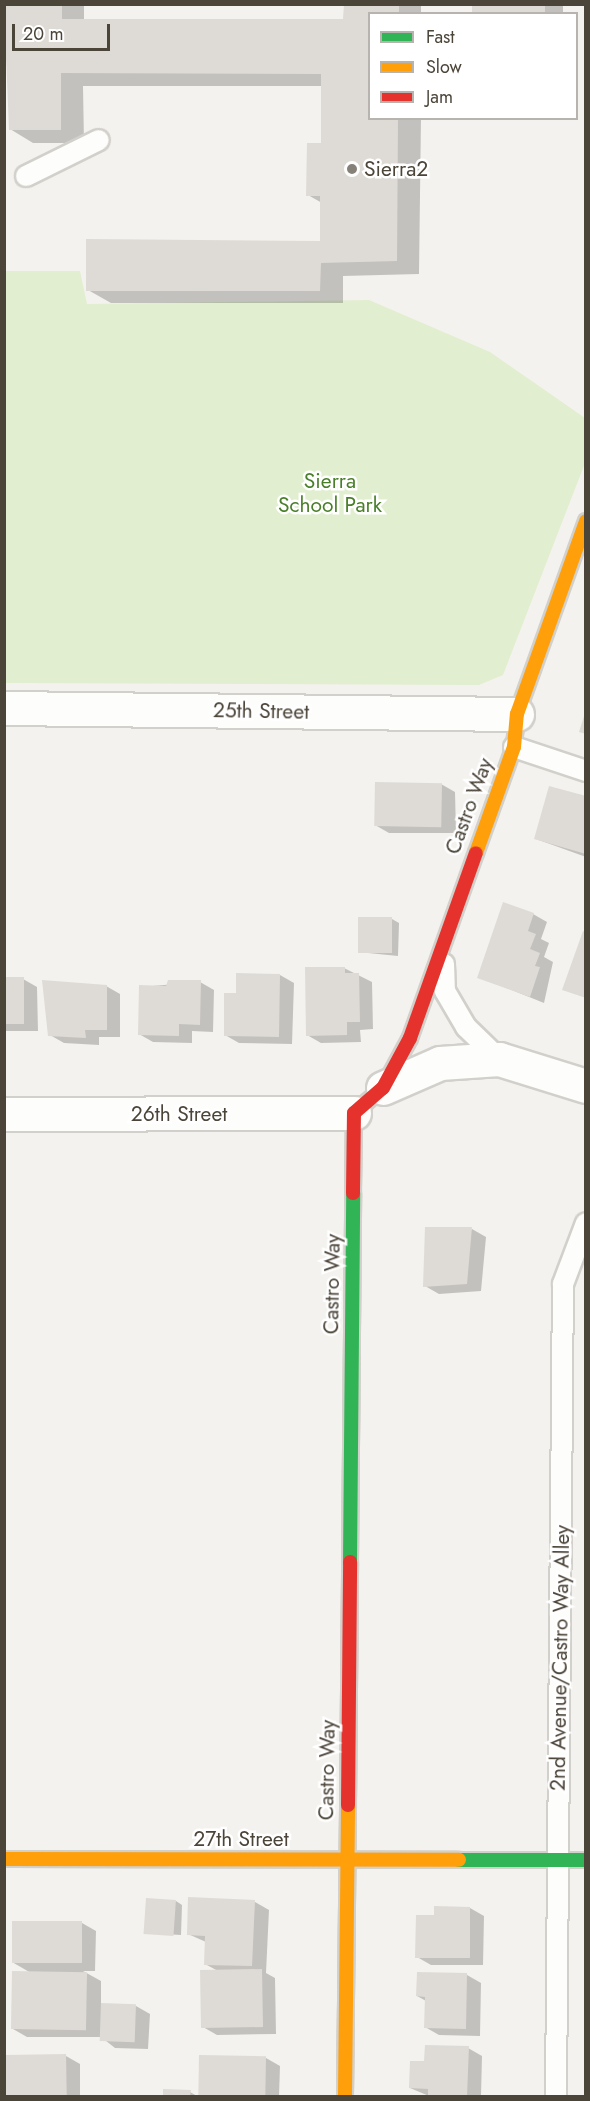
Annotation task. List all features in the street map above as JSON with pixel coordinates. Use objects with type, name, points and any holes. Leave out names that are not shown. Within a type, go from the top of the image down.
[{"type":"street","name":"Castro Way","points":[[345,2097],[354,1113],[383,1088],[410,1038],[442,937],[514,747],[517,714],[585,521]]},
{"type":"street","name":"25th Street","points":[[4,708],[517,714]]},
{"type":"street","points":[[383,1088],[440,1063],[499,1059],[585,1086]]},
{"type":"street","name":"26th Street","points":[[4,1114],[354,1113]]},
{"type":"street","name":"27th Street","points":[[4,1859],[585,1860]]},
{"type":"lane","points":[[26,176],[99,140]]},
{"type":"lane","points":[[514,747],[585,771]]},
{"type":"lane","points":[[442,937],[445,990],[466,1027],[499,1059]]},
{"type":"lane","name":"2nd Avenue/Castro Way Alley","points":[[556,2097],[563,1284],[585,1223]]},
{"type":"green space","name":"Sierra School Park","points":[[5,271],[80,271],[87,304],[369,300],[490,352],[585,418],[585,463],[503,675],[479,685],[5,683]]},
{"type":"building","name":"Sierra2","points":[[4,4],[62,4],[62,19],[343,19],[344,4],[399,4],[399,12],[368,12],[368,120],[398,120],[397,261],[321,263],[320,291],[86,291],[86,239],[320,241],[320,196],[306,196],[307,143],[321,143],[321,74],[61,73],[61,130],[9,130]]},
{"type":"building","points":[[472,4],[545,4],[545,12],[472,12]]},
{"type":"building","points":[[586,713],[586,734],[579,732]]},
{"type":"building","points":[[375,782],[442,783],[441,827],[374,826]]},
{"type":"building","points":[[549,786],[586,796],[586,854],[534,839]]},
{"type":"building","points":[[503,902],[534,913],[528,931],[536,934],[530,949],[540,953],[535,966],[540,967],[530,997],[477,978]]},
{"type":"building","points":[[358,917],[392,917],[392,953],[358,953]]},
{"type":"building","points":[[583,931],[586,932],[586,998],[562,990]]},
{"type":"building","points":[[305,967],[345,967],[345,973],[359,973],[360,1022],[347,1022],[347,1035],[306,1036]]},
{"type":"building","points":[[236,973],[280,974],[279,1037],[224,1036],[224,993],[236,993]]},
{"type":"building","points":[[4,977],[24,977],[24,1024],[4,1024]]},
{"type":"building","points":[[42,980],[107,985],[107,1030],[85,1030],[86,1038],[48,1036]]},
{"type":"building","points":[[168,980],[201,980],[200,1025],[179,1024],[179,1036],[138,1035],[139,985],[166,986]]},
{"type":"building","points":[[425,1227],[472,1227],[467,1284],[423,1287]]},
{"type":"building","points":[[188,1897],[255,1900],[252,1966],[204,1965],[205,1936],[187,1935]]},
{"type":"building","points":[[146,1898],[176,1900],[173,1936],[143,1934]]},
{"type":"building","points":[[434,1906],[470,1907],[470,1958],[415,1958],[416,1915],[434,1915]]},
{"type":"building","points":[[12,1921],[82,1921],[82,1963],[12,1963]]},
{"type":"building","points":[[262,1969],[263,2027],[201,2028],[200,1970]]},
{"type":"building","points":[[12,1971],[87,1972],[86,2030],[11,2029]]},
{"type":"building","points":[[417,1972],[467,1973],[466,2029],[424,2028],[425,1997],[416,1996]]},
{"type":"building","points":[[101,2003],[136,2004],[135,2042],[100,2041]]},
{"type":"building","points":[[425,2045],[469,2046],[467,2096],[428,2096],[428,2089],[409,2088],[410,2061],[424,2061]]},
{"type":"building","points":[[66,2054],[67,2096],[6,2096],[5,2055]]},
{"type":"building","points":[[199,2055],[266,2056],[265,2096],[198,2096]]},
{"type":"building","points":[[163,2089],[191,2090],[190,2096],[163,2096]]},
{"type":"traffic: fast","points":[[350,1562],[353,1193]]},
{"type":"traffic: fast","points":[[459,1860],[586,1860]]},
{"type":"traffic: slow","points":[[476,853],[514,747],[517,714],[586,521]]},
{"type":"traffic: slow","points":[[345,2096],[348,1805]]},
{"type":"traffic: slow","points":[[4,1859],[459,1860]]},
{"type":"traffic: jam","points":[[353,1193],[354,1113],[383,1088],[410,1038],[476,853]]},
{"type":"traffic: jam","points":[[348,1805],[350,1562]]},
{"type":"place","name":"Sierra2","points":[[352,169]]}]
